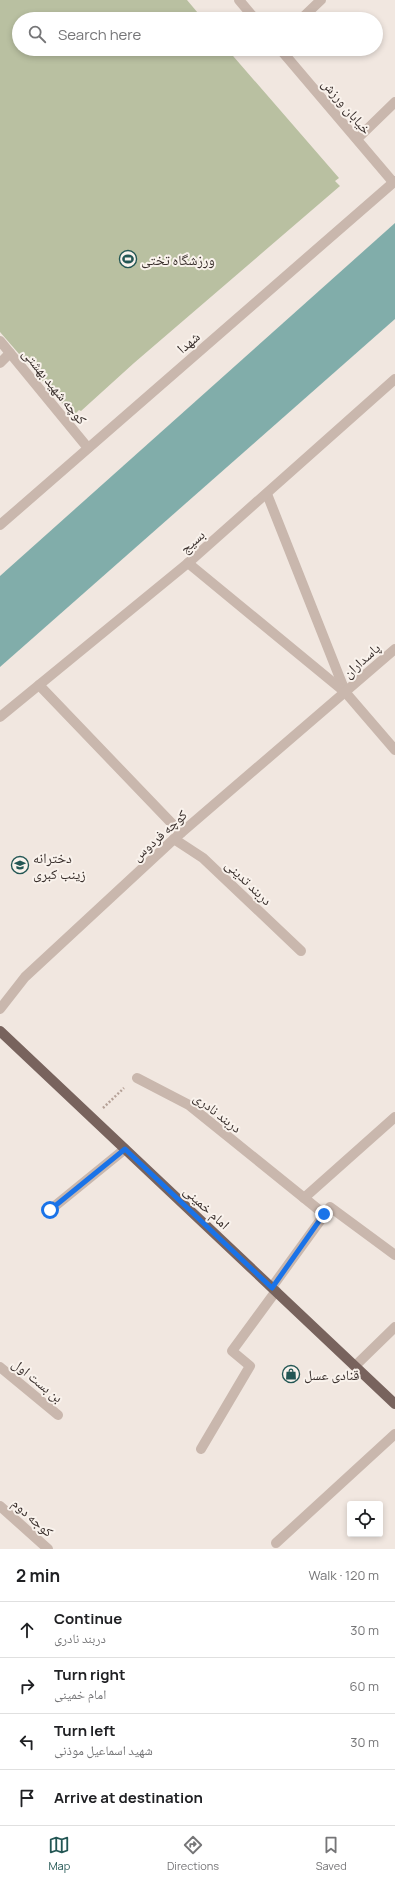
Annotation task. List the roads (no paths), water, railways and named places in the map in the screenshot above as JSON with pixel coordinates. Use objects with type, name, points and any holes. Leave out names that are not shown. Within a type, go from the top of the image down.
[{"type":"main road","name":"امام خمینی","points":[[0,1031],[395,1404]]},
{"type":"street","points":[[240,0],[249,12]]},
{"type":"street","points":[[309,12],[321,0]]},
{"type":"street","name":"خیابان ورزش","points":[[286,56],[356,139],[394,181]]},
{"type":"street","points":[[356,139],[395,102]]},
{"type":"street","name":"شهدا","points":[[0,525],[394,181]]},
{"type":"street","name":"کوچه شهید بهشتی","points":[[0,341],[88,448]]},
{"type":"street","points":[[0,363],[10,353]]},
{"type":"street","name":"بسیج","points":[[0,717],[188,563],[395,379]]},
{"type":"street","points":[[267,494],[346,693]]},
{"type":"street","points":[[188,563],[346,693],[395,750]]},
{"type":"street","name":"پاسداران","points":[[346,693],[395,649]]},
{"type":"street","name":"دربند تدینی","points":[[39,685],[178,836],[301,951]]},
{"type":"street","name":"کوچه فردوس","points":[[0,1008],[25,977],[178,836],[346,693]]},
{"type":"street","name":"دربند نادری","points":[[137,1078],[189,1105],[324,1214]]},
{"type":"street","points":[[304,1198],[395,1117]]},
{"type":"street","points":[[50,1210],[125,1149]]},
{"type":"street","points":[[201,1449],[250,1366],[232,1351],[330,1207],[395,1255]]},
{"type":"street","points":[[355,1366],[395,1327]]},
{"type":"street","name":"بن بست اول","points":[[0,1367],[58,1415]]},
{"type":"street","points":[[276,1543],[395,1434]]},
{"type":"street","name":"کوجه دوم","points":[[0,1506],[48,1549]]},
{"type":"water","points":[[395,223],[395,319],[0,667],[0,576]]},
{"type":"place","name":"ورزشگاه تختی","points":[[128,259]]},
{"type":"place","name":"دخترانه زینب کبری","points":[[20,865]]},
{"type":"place","name":"قنادی عسل","points":[[291,1374]]}]
